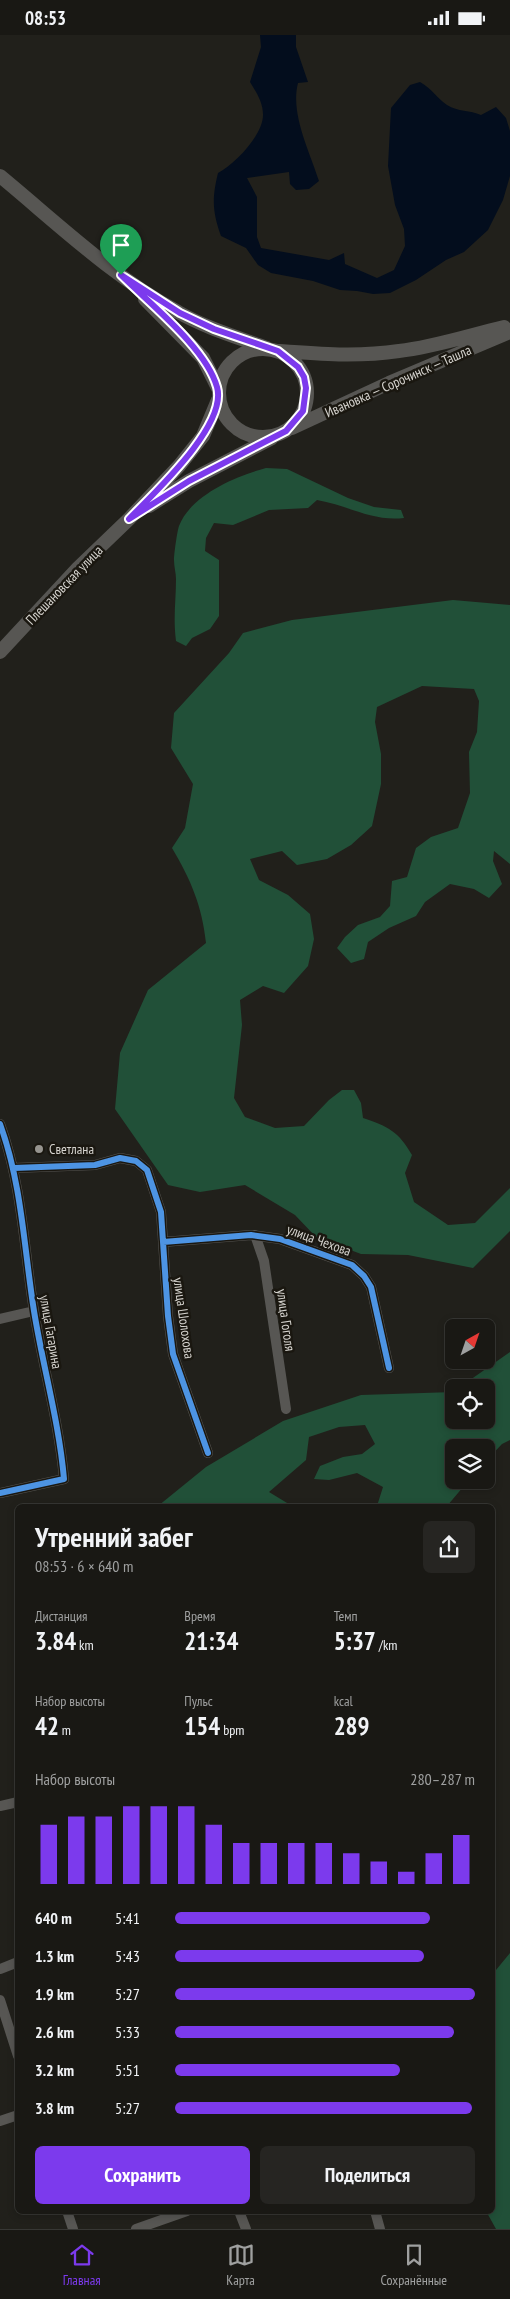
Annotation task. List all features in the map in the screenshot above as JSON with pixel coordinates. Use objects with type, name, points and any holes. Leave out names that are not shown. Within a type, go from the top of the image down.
[{"type":"main road","points":[[0,176],[121,275],[202,358],[218,394],[210,424],[199,442],[129,519]]},
{"type":"main road","points":[[121,275],[180,313],[214,329],[272,349]]},
{"type":"main road","name":"Ивановка — Сорочинск — Ташла","points":[[510,326],[401,351],[366,355],[326,355],[272,349],[253,349],[234,360],[221,377],[218,394],[223,411],[240,429],[262,437],[282,433],[389,383],[510,332]]},
{"type":"main road","name":"Ивановка — Сорочинск — Ташла","points":[[272,349],[298,367],[304,377],[306,388],[303,411],[282,433]]},
{"type":"main road","points":[[129,519],[189,481],[282,433]]},
{"type":"main road","name":"Плешановская улица","points":[[0,652],[78,568],[129,519]]},
{"type":"street","name":"улица Гагарина","points":[[0,1124],[14,1169],[34,1311],[62,1452],[64,1479],[0,1493]]},
{"type":"street","name":"улица Шолохова","points":[[14,1169],[95,1165],[120,1158],[136,1161],[146,1170],[161,1212],[168,1316],[174,1355],[208,1453]]},
{"type":"street","points":[[163,1242],[255,1235]]},
{"type":"street","name":"улица Чехова","points":[[255,1235],[280,1239],[319,1251],[352,1265],[364,1276],[371,1287],[389,1368]]},
{"type":"street","name":"улица Гоголя","points":[[255,1235],[264,1261],[286,1409]]},
{"type":"street","points":[[0,1319],[34,1311]]},
{"type":"street","points":[[0,1806],[15,1803]]},
{"type":"street","points":[[0,1969],[15,1964]]},
{"type":"street","points":[[0,2000],[15,2047]]},
{"type":"street","points":[[0,2121],[15,2116]]},
{"type":"street","points":[[68,2214],[73,2229]]},
{"type":"street","points":[[136,2229],[178,2214]]},
{"type":"street","points":[[240,2214],[246,2229]]},
{"type":"street","points":[[376,2214],[380,2229]]},
{"type":"green space","points":[[266,468],[287,469],[348,498],[374,507],[401,510],[404,518],[382,518],[317,500],[308,508],[269,510],[233,525],[214,523],[206,538],[205,551],[219,560],[219,616],[210,629],[192,638],[186,646],[176,641],[175,633],[176,579],[174,560],[179,526],[193,505],[216,488],[241,476]]},
{"type":"green space","points":[[453,600],[510,605],[510,864],[494,851],[493,861],[502,884],[489,898],[474,889],[450,884],[425,902],[416,916],[389,928],[368,942],[364,959],[351,963],[337,948],[345,937],[358,925],[380,917],[390,906],[392,881],[407,877],[416,848],[431,837],[458,828],[470,793],[469,752],[477,732],[479,701],[474,689],[422,686],[377,707],[375,722],[381,754],[381,784],[372,826],[351,845],[327,859],[297,865],[282,851],[250,859],[259,880],[288,895],[310,914],[314,939],[308,966],[284,993],[263,986],[240,1000],[242,1025],[234,1098],[245,1117],[275,1128],[304,1126],[329,1100],[342,1090],[354,1090],[361,1103],[363,1118],[392,1131],[412,1155],[405,1173],[414,1202],[448,1225],[475,1223],[510,1188],[510,1231],[473,1268],[408,1255],[361,1254],[316,1237],[295,1215],[245,1185],[200,1192],[168,1185],[115,1109],[120,1053],[148,990],[206,943],[202,917],[195,894],[172,848],[185,828],[193,784],[171,748],[174,713],[229,653],[243,633],[292,620]]},
{"type":"green space","points":[[510,1352],[510,1440],[502,1444],[495,1451],[495,1439],[445,1439],[445,1489],[461,1489],[449,1504],[378,1504],[383,1487],[357,1473],[329,1480],[314,1479],[320,1466],[343,1457],[362,1454],[375,1444],[365,1425],[339,1427],[309,1437],[306,1460],[269,1492],[289,1504],[160,1504],[206,1467],[283,1421],[361,1395],[445,1392],[445,1429],[495,1429],[495,1379],[471,1379],[486,1369],[495,1369],[495,1362]]},
{"type":"green space","points":[[510,1953],[510,2229],[496,2229],[488,2214],[495,2214],[496,1970]]},
{"type":"water","points":[[260,35],[296,35],[296,47],[308,82],[298,83],[296,95],[299,120],[319,181],[309,189],[296,190],[290,184],[289,172],[247,178],[257,197],[257,237],[261,248],[329,260],[344,253],[345,264],[377,278],[394,270],[405,246],[404,229],[395,205],[388,166],[391,108],[410,85],[420,82],[451,107],[481,115],[496,107],[506,118],[510,131],[510,176],[503,200],[488,230],[464,252],[446,260],[416,280],[390,293],[373,294],[340,290],[313,281],[271,273],[258,265],[246,248],[221,236],[214,205],[218,173],[240,156],[253,140],[262,123],[262,106],[250,82],[261,47]]},
{"type":"cycle path","points":[[0,1124],[18,1193],[34,1311],[55,1416],[64,1479],[0,1493]]},
{"type":"cycle path","points":[[14,1168],[95,1165],[120,1158],[136,1161],[147,1170],[161,1212],[168,1316],[173,1354],[208,1453]]},
{"type":"cycle path","points":[[163,1242],[251,1235],[280,1239],[352,1265],[364,1276],[371,1287],[389,1368]]},
{"type":"place","name":"Светлана","points":[[39,1149]]},
{"type":"route","points":[[121,275],[158,301],[180,313],[214,329],[278,351],[298,367],[304,377],[306,388],[306,400],[303,411],[286,431],[189,481],[129,519],[179,466],[203,436],[210,424],[218,400],[218,388],[210,371],[191,344],[121,275]]}]
